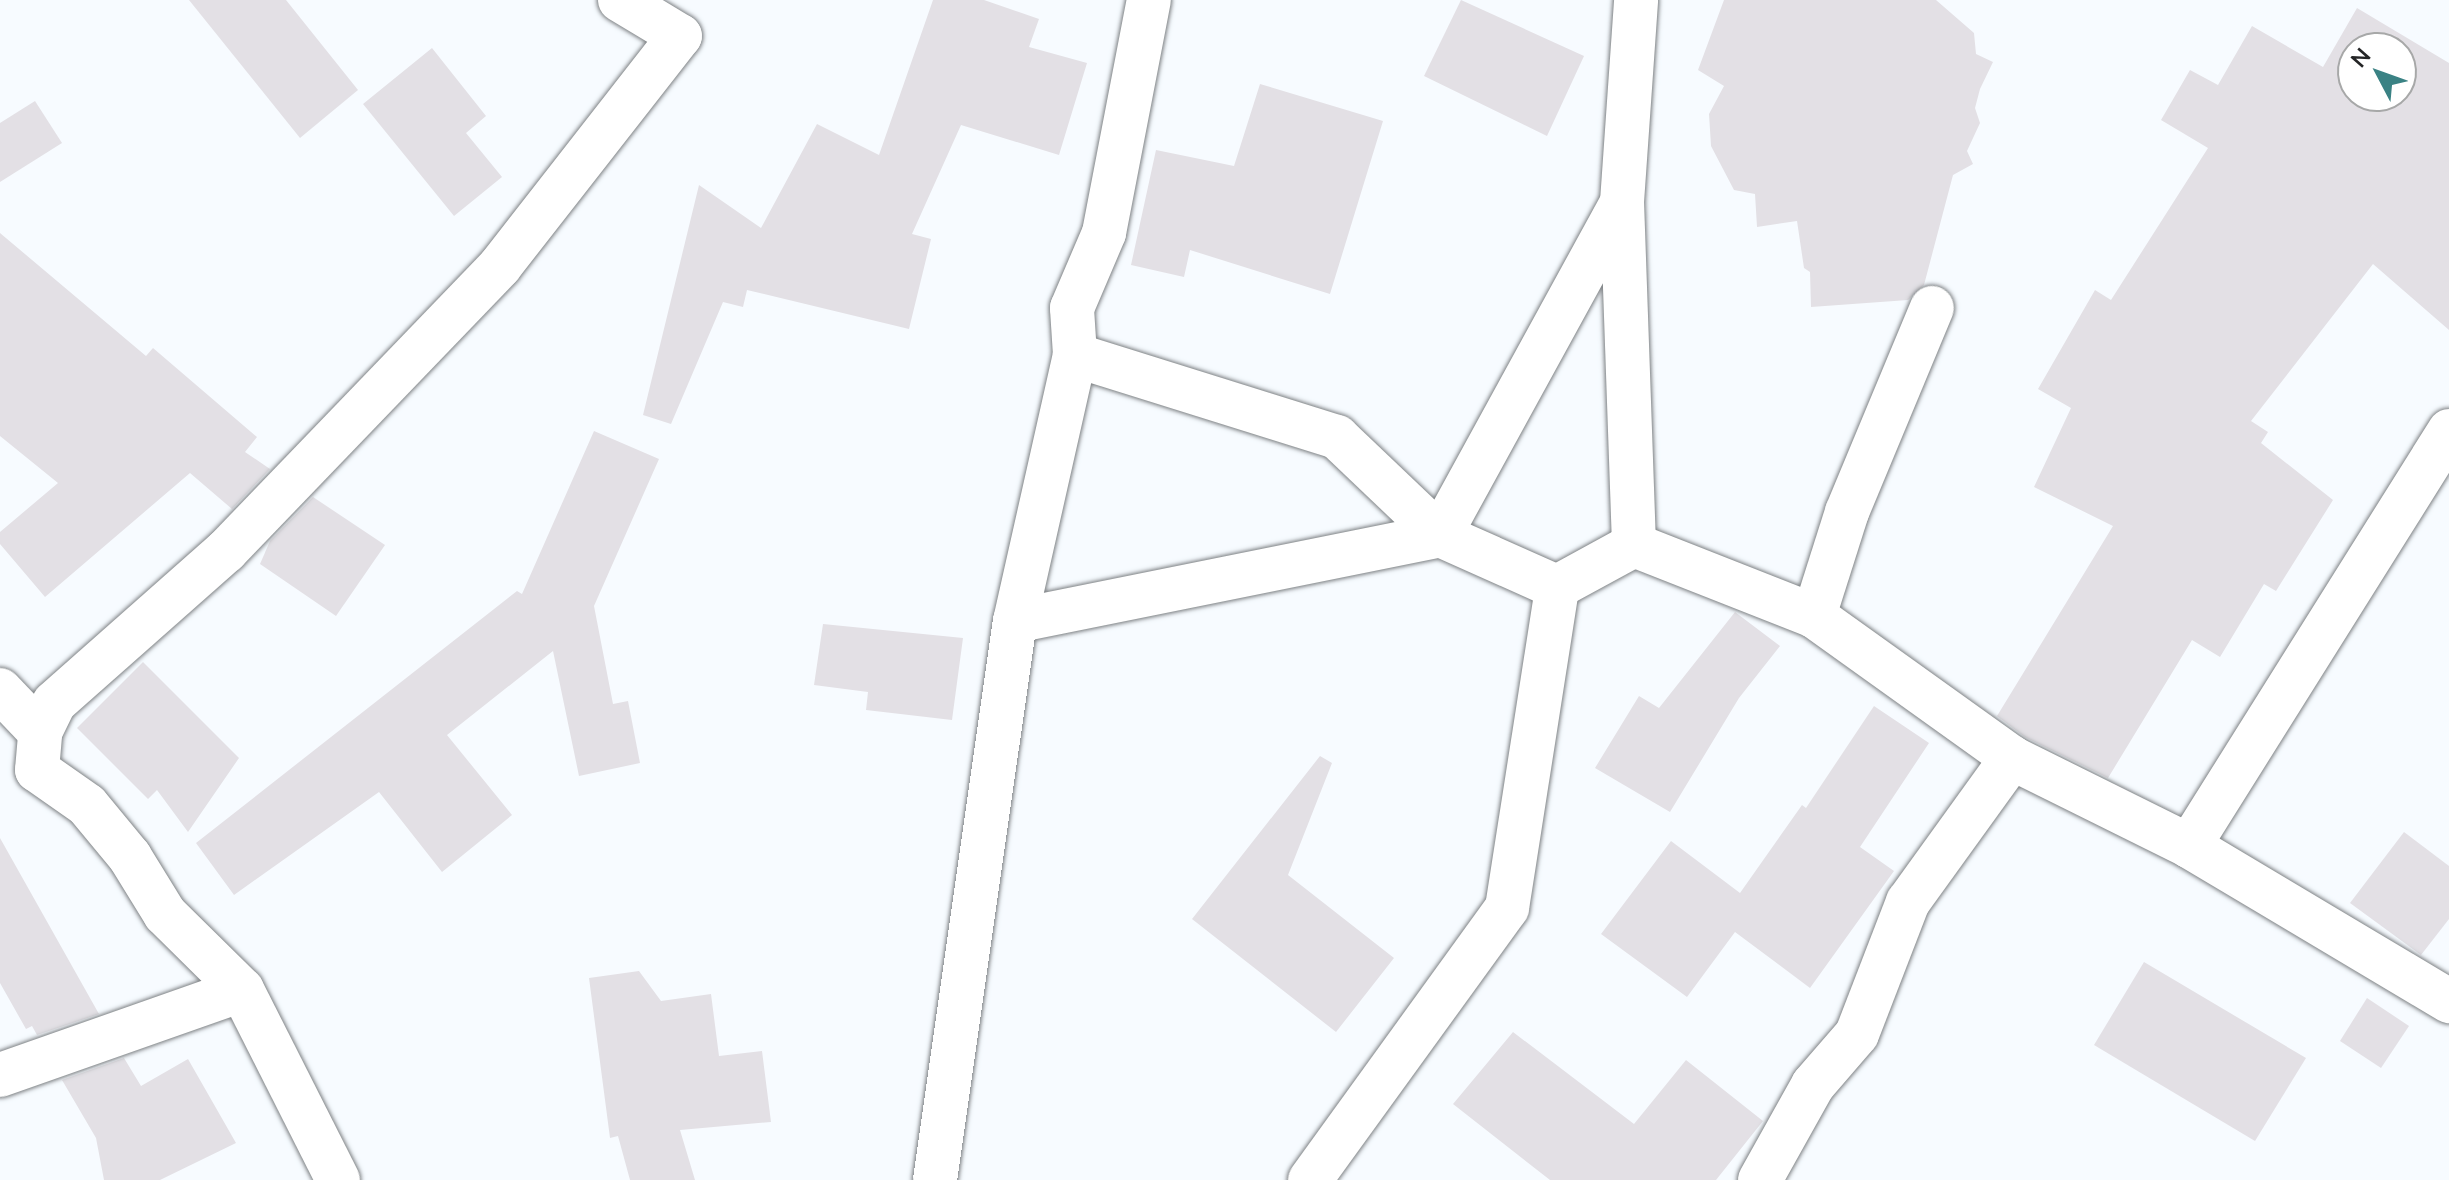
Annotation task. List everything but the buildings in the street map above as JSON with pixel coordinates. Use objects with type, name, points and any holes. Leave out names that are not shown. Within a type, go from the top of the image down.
[{"type":"street","points":[[338,1180],[242,990],[165,914],[130,857],[87,805],[37,770],[40,732],[54,703],[226,551],[500,266],[680,36],[620,0]]},
{"type":"street","points":[[935,1180],[1015,621],[1075,355],[1072,308],[1104,233],[1149,0]]},
{"type":"street","points":[[1634,545],[1622,202],[1636,0]]},
{"type":"street","points":[[1015,621],[1440,535],[1622,202]]},
{"type":"street","points":[[1814,616],[1847,512],[1932,308]]},
{"type":"street","points":[[1075,355],[1337,437],[1440,535],[1557,587]]},
{"type":"street","points":[[2189,846],[2449,431]]},
{"type":"street","points":[[1557,587],[1634,545]]},
{"type":"street","points":[[1634,545],[1814,616],[2012,758],[2189,846],[2449,1001]]},
{"type":"street","points":[[1310,1180],[1507,908],[1557,587]]},
{"type":"street","points":[[0,690],[40,732]]},
{"type":"street","points":[[1760,1180],[1813,1085],[1857,1034],[1908,902],[2012,758]]},
{"type":"street","points":[[0,1075],[242,990]]}]
